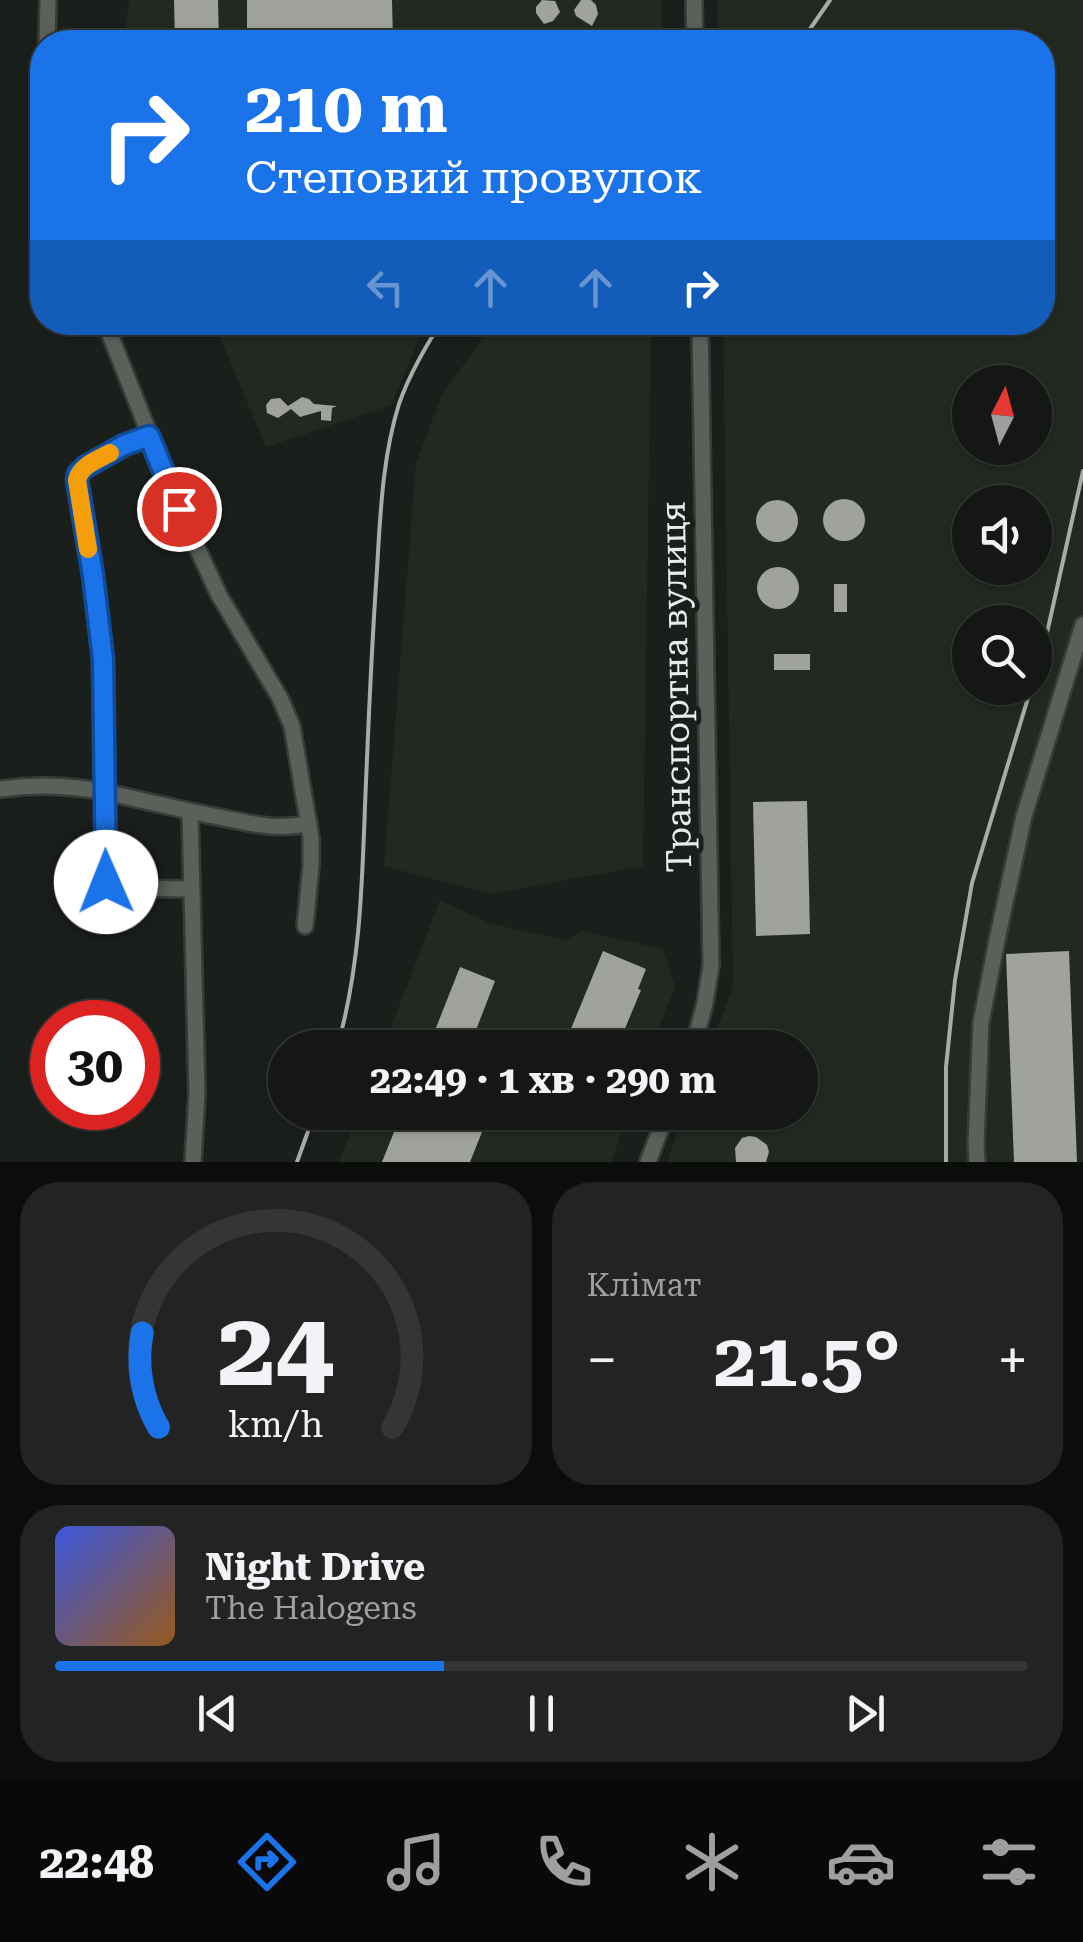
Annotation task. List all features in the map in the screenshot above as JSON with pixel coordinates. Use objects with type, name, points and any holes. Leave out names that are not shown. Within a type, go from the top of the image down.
[{"type":"street","points":[[47,30],[48,0]]},
{"type":"street","points":[[694,0],[695,30]]},
{"type":"street","points":[[110,335],[149,436],[220,595],[292,726],[309,823],[311,866],[305,926]]},
{"type":"street","name":"Транспортна вулиця","points":[[697,1030],[710,965],[700,335]]},
{"type":"street","points":[[149,436],[85,467],[77,480],[103,659],[104,875],[111,888],[192,889]]},
{"type":"street","points":[[977,1162],[981,1022],[1024,816],[1083,624]]},
{"type":"street","points":[[0,788],[56,785],[273,828],[309,823]]},
{"type":"street","points":[[190,812],[197,1093],[193,1162]]},
{"type":"street","points":[[648,1162],[660,1130]]},
{"type":"shaded area","points":[[129,0],[662,0],[662,30],[125,30]]},
{"type":"shaded area","points":[[718,0],[1083,0],[1083,1162],[667,1162],[679,1130],[818,1130],[818,1030],[717,1030],[733,987],[723,335],[1055,335],[1055,30],[718,30]]},
{"type":"shaded area","points":[[219,335],[421,335],[391,405],[266,447]]},
{"type":"shaded area","points":[[485,335],[651,335],[643,866],[491,894],[384,866],[416,463],[441,397]]},
{"type":"shaded area","points":[[440,900],[491,924],[566,940],[582,931],[663,949],[675,986],[658,1030],[390,1030]]},
{"type":"shaded area","points":[[351,1130],[623,1130],[611,1162],[339,1162]]},
{"type":"building","points":[[174,0],[218,0],[219,30],[175,30]]},
{"type":"building","points":[[247,0],[392,0],[393,30],[247,30]]},
{"type":"building","points":[[542,0],[555,1],[560,12],[544,24],[536,13]]},
{"type":"building","points":[[581,0],[591,0],[596,5],[598,14],[592,26],[576,16],[574,10]]},
{"type":"building","points":[[302,397],[314,404],[337,406],[332,408],[331,421],[321,420],[321,411],[300,417],[291,409],[278,418],[267,413],[266,405],[271,399],[280,398],[288,406]]},
{"type":"building","points":[[844,499],[859,505],[865,520],[859,535],[844,541],[829,535],[823,520],[829,505]]},
{"type":"building","points":[[777,500],[792,506],[798,521],[792,536],[777,542],[762,536],[756,521],[762,506]]},
{"type":"building","points":[[778,567],[793,573],[799,588],[793,603],[778,609],[763,603],[757,588],[763,573]]},
{"type":"building","points":[[834,584],[847,584],[847,612],[834,612]]},
{"type":"building","points":[[774,654],[810,654],[810,670],[774,670]]},
{"type":"building","points":[[807,801],[810,934],[756,936],[753,802]]},
{"type":"building","points":[[603,951],[646,969],[624,1030],[570,1030]]},
{"type":"building","points":[[1069,951],[1077,1162],[1014,1162],[1006,954]]},
{"type":"building","points":[[460,967],[495,981],[476,1030],[435,1030]]},
{"type":"building","points":[[395,1130],[483,1130],[470,1162],[382,1162]]},
{"type":"building","points":[[749,1136],[767,1145],[766,1162],[736,1162],[735,1148],[742,1138]]},
{"type":"railway","points":[[809,30],[830,0]]},
{"type":"railway","points":[[342,1030],[351,988],[363,867],[385,470],[403,393],[434,335]]},
{"type":"railway","points":[[1052,610],[1083,471]]},
{"type":"railway","points":[[946,1162],[946,1067],[955,980],[972,883],[1026,705]]},
{"type":"railway","points":[[297,1162],[309,1130]]},
{"type":"slow traffic","points":[[88,549],[78,474],[110,453]]},
{"type":"route","points":[[106,882],[103,659],[78,474],[124,445],[149,436],[179,509]]}]
